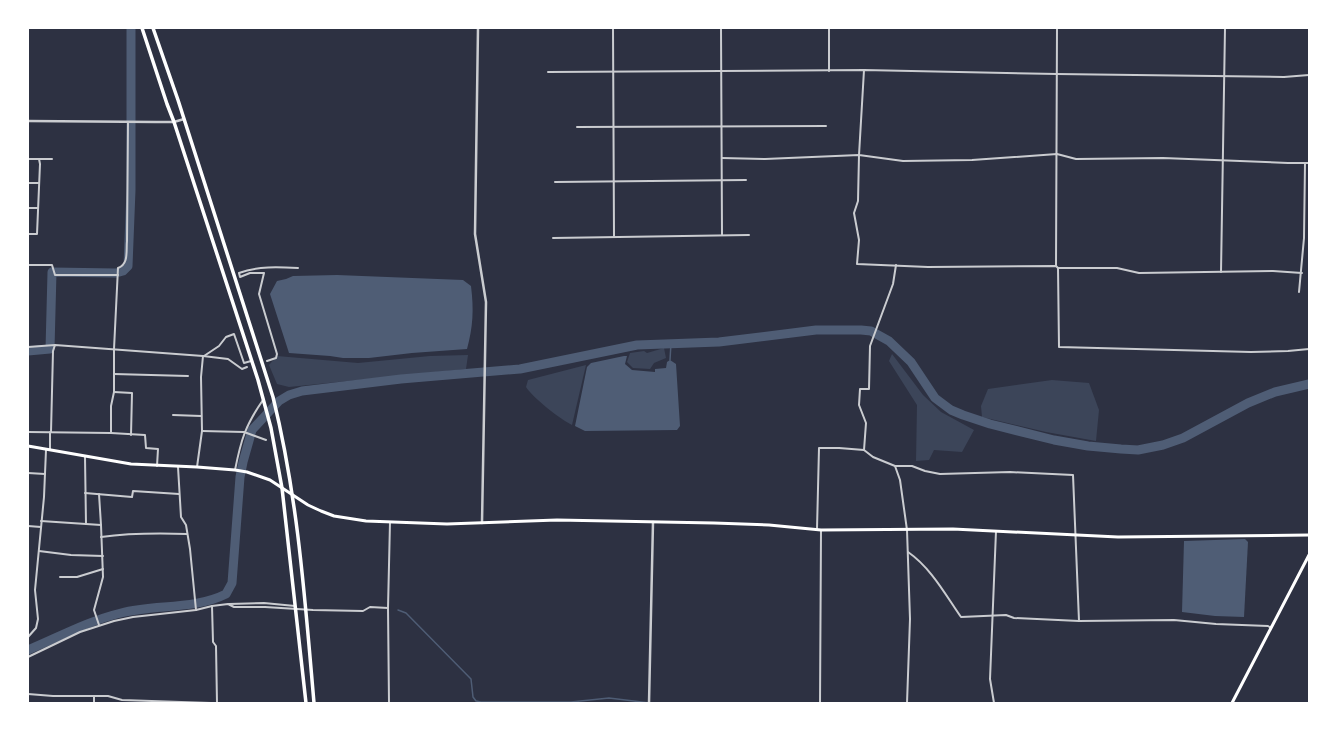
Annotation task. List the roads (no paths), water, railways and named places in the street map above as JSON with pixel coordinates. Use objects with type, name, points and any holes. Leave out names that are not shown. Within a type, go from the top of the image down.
[{"type":"highway","points":[[142,28],[174,122],[271,428],[282,488],[306,703]]},
{"type":"highway","points":[[154,28],[273,398],[278,419],[293,495],[314,703]]},
{"type":"main road","points":[[28,446],[131,464],[197,467],[247,472],[270,480],[308,505],[334,516],[350,519],[390,522],[447,524],[557,520],[714,523],[769,525],[817,530],[953,529],[1118,537],[1309,535]]},
{"type":"main road","points":[[1232,703],[1309,555]]},
{"type":"street","points":[[478,28],[475,234],[486,302],[482,523]]},
{"type":"street","points":[[613,28],[614,236]]},
{"type":"street","points":[[721,28],[722,235]]},
{"type":"street","points":[[828,28],[829,71]]},
{"type":"street","points":[[1057,28],[1057,267],[1059,347],[1251,352],[1309,349]]},
{"type":"street","points":[[1221,272],[1225,28]]},
{"type":"street","points":[[548,72],[864,70],[1284,77],[1309,75]]},
{"type":"street","points":[[864,70],[858,201],[854,213],[859,240],[857,264],[928,267],[1117,268],[1139,273],[1273,271],[1302,273]]},
{"type":"street","points":[[28,121],[174,122],[184,120]]},
{"type":"street","points":[[111,433],[111,406],[114,392],[114,349],[118,268],[123,266],[126,261],[128,122]]},
{"type":"street","points":[[577,127],[826,126]]},
{"type":"street","points":[[722,158],[765,159],[859,155],[903,161],[972,160],[1057,154],[1076,159],[1164,158],[1309,163]]},
{"type":"street","points":[[28,159],[52,159]]},
{"type":"street","points":[[28,234],[37,234],[39,159]]},
{"type":"street","points":[[1299,292],[1302,273],[1304,238],[1305,163]]},
{"type":"street","points":[[555,182],[746,180]]},
{"type":"street","points":[[28,183],[39,183]]},
{"type":"street","points":[[28,208],[38,208]]},
{"type":"street","points":[[553,238],[749,235]]},
{"type":"street","points":[[28,266],[52,265],[55,275],[118,275]]},
{"type":"street","points":[[864,450],[866,423],[859,405],[860,389],[869,389],[870,346],[893,284],[896,265]]},
{"type":"street","points":[[267,361],[276,358],[277,354],[258,294],[264,273],[250,273],[240,277],[239,273],[251,269],[277,267],[298,268]]},
{"type":"street","points":[[203,356],[219,346],[226,337],[234,334],[244,363],[251,361]]},
{"type":"street","points":[[50,451],[53,351],[56,345]]},
{"type":"street","points":[[28,347],[56,345],[203,356],[228,360],[242,368],[247,367]]},
{"type":"street","points":[[197,467],[202,431],[203,356]]},
{"type":"street","points":[[114,374],[188,376]]},
{"type":"street","points":[[114,392],[132,393],[131,434]]},
{"type":"street","points":[[235,470],[244,432],[249,422],[264,403]]},
{"type":"street","points":[[173,415],[201,416]]},
{"type":"street","points":[[202,431],[244,432],[266,440]]},
{"type":"street","points":[[28,432],[145,435],[146,448],[158,450],[157,466]]},
{"type":"street","points":[[817,530],[819,448],[864,450],[873,457],[895,466],[912,466],[940,474],[1010,472],[1073,475],[1079,621]]},
{"type":"street","points":[[28,637],[36,628],[38,619],[35,590],[46,450]]},
{"type":"street","points":[[85,457],[86,524]]},
{"type":"street","points":[[895,466],[900,480],[907,530],[910,619],[907,703]]},
{"type":"street","points":[[178,467],[181,517],[186,525],[190,549],[196,609]]},
{"type":"street","points":[[28,473],[45,474]]},
{"type":"street","points":[[85,493],[132,497],[133,491],[179,494]]},
{"type":"street","points":[[99,625],[94,610],[104,577],[100,494]]},
{"type":"street","points":[[41,521],[101,525]]},
{"type":"street","points":[[389,703],[388,608],[390,522]]},
{"type":"street","points":[[649,701],[653,522]]},
{"type":"street","points":[[28,526],[41,526]]},
{"type":"street","points":[[820,703],[821,530]]},
{"type":"street","points":[[994,703],[990,679],[996,531]]},
{"type":"street","points":[[101,537],[155,533],[187,534]]},
{"type":"street","points":[[39,551],[71,555],[103,556]]},
{"type":"street","points":[[908,552],[918,558],[927,568],[960,617],[1006,615],[1014,618],[1079,621],[1174,620],[1216,624],[1268,626],[1271,628]]},
{"type":"street","points":[[60,577],[77,577],[103,568]]},
{"type":"street","points":[[28,657],[80,632],[114,620],[228,604],[264,603],[296,606]]},
{"type":"street","points":[[228,604],[234,607],[314,610],[363,611],[370,607],[388,608]]},
{"type":"street","points":[[212,606],[213,642],[216,646],[216,703]]},
{"type":"street","points":[[28,694],[94,697],[108,696],[122,702],[211,703]]},
{"type":"street","points":[[94,697],[94,703]]},
{"type":"waterway","points":[[28,351],[50,349],[52,272],[116,273],[123,271],[128,266],[131,190],[131,28]]},
{"type":"waterway","points":[[28,650],[109,616],[147,608],[188,605],[214,599],[226,594],[232,583],[240,477],[252,430],[279,401],[289,395],[302,391],[401,379],[520,369],[637,345],[719,342],[816,330],[861,330],[871,331],[889,341],[911,362],[935,398],[951,410],[990,424],[1054,440],[1088,446],[1138,450],[1163,445],[1183,438],[1248,403],[1275,392],[1309,384]]},
{"type":"waterway","points":[[670,360],[671,343]]},
{"type":"waterway","points":[[398,610],[406,613],[471,679],[473,697],[476,701],[571,702],[609,698],[650,703]]},
{"type":"waterway","points":[[687,703],[744,703]]},
{"type":"waterway","points":[[1116,703],[1123,703]]}]
